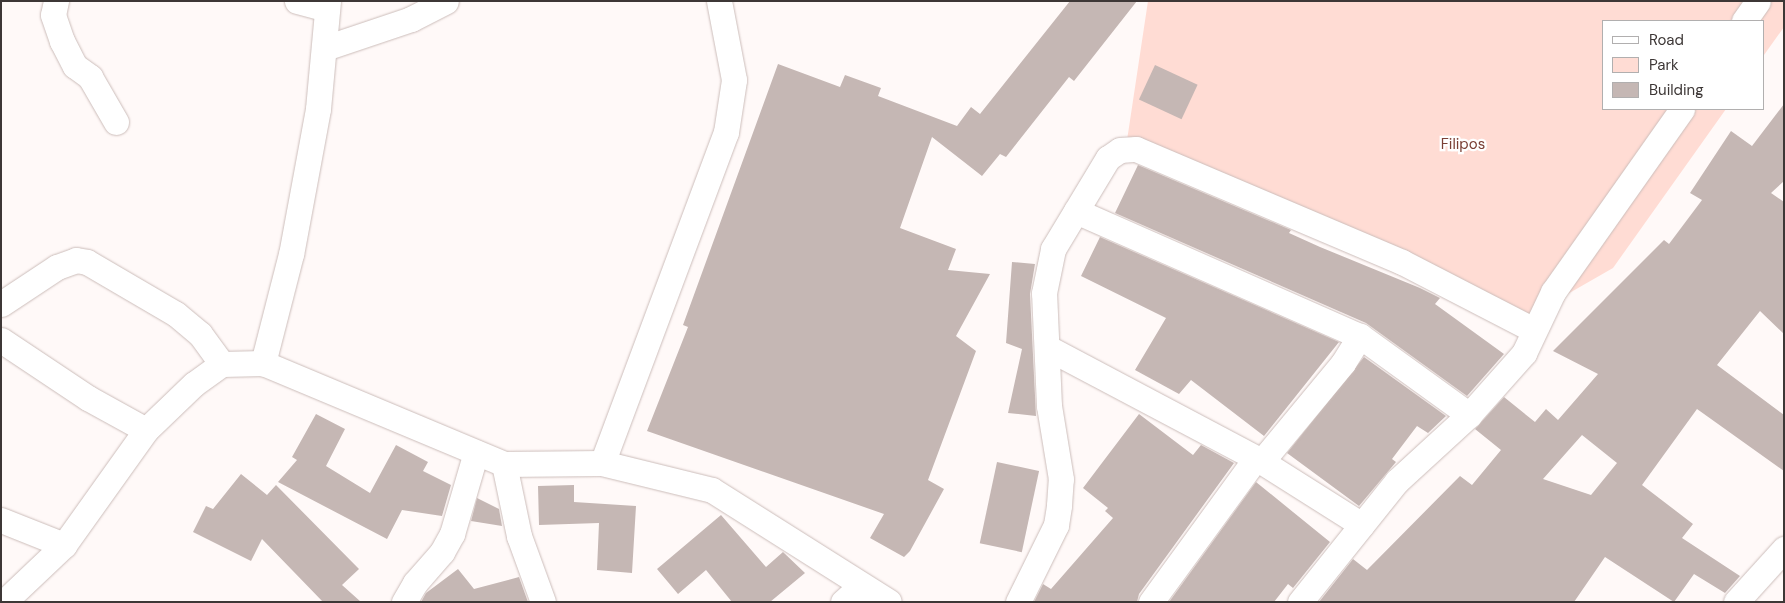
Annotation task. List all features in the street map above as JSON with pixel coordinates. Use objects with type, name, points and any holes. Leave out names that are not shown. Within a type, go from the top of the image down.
[{"type":"street","points":[[56,1],[53,16],[62,41],[75,66],[90,77],[116,122]]},
{"type":"street","points":[[263,363],[290,254],[318,109],[325,48],[328,5],[297,1]]},
{"type":"street","points":[[325,48],[411,19],[446,1]]},
{"type":"street","points":[[602,464],[726,132],[734,80],[719,1]]},
{"type":"street","points":[[1745,20],[1758,1]]},
{"type":"street","points":[[1300,602],[1397,482],[1469,415],[1524,353],[1553,292],[1681,110]]},
{"type":"street","points":[[1018,602],[1056,525],[1059,505],[1061,479],[1049,406],[1048,348],[1044,294],[1053,249],[1108,158],[1120,150],[1136,148],[1402,262],[1534,330]]},
{"type":"street","points":[[1076,211],[1360,336],[1469,415]]},
{"type":"street","points":[[1,304],[57,267],[76,260],[87,262],[176,314],[200,334],[222,364]]},
{"type":"street","points":[[1151,602],[1259,459],[1343,363],[1360,336]]},
{"type":"street","points":[[1,340],[88,398],[146,430]]},
{"type":"street","points":[[1048,348],[1259,459],[1362,525]]},
{"type":"street","points":[[4,602],[64,545],[146,430],[194,384],[222,364],[263,363],[504,464],[602,464],[712,490],[889,602]]},
{"type":"street","points":[[404,602],[415,583],[442,552],[452,534],[476,452]]},
{"type":"street","points":[[504,464],[519,536],[544,602]]},
{"type":"street","points":[[1,520],[64,545]]},
{"type":"street","points":[[1736,602],[1784,549]]},
{"type":"street","points":[[843,602],[862,585]]},
{"type":"green space","name":"Filipos","points":[[1148,1],[1784,1],[1784,27],[1765,54],[1765,20],[1602,20],[1602,110],[1725,110],[1613,268],[1512,326],[1126,147]]},
{"type":"building","points":[[1070,1],[1137,1],[1074,81],[1069,77],[1006,157],[1000,154],[982,176],[932,137],[900,228],[956,249],[948,270],[990,274],[956,336],[976,351],[928,480],[944,489],[910,551],[904,557],[870,538],[884,514],[647,431],[688,327],[683,325],[778,64],[840,87],[845,75],[881,88],[878,96],[957,126],[971,107],[980,114]]},
{"type":"building","points":[[1155,65],[1198,85],[1182,119],[1139,99]]},
{"type":"building","points":[[1784,104],[1784,181],[1771,193],[1784,202],[1784,334],[1760,311],[1717,365],[1784,415],[1784,471],[1697,409],[1642,485],[1693,524],[1682,538],[1740,576],[1725,593],[1694,574],[1674,602],[1605,557],[1574,602],[1319,602],[1353,559],[1367,570],[1460,476],[1472,485],[1501,450],[1475,429],[1504,397],[1535,422],[1546,409],[1558,420],[1598,374],[1553,351],[1664,240],[1669,244],[1702,200],[1690,193],[1731,131],[1752,146]],"holes":[[[1582,435],[1617,463],[1591,495],[1543,479]]]},
{"type":"building","points":[[1138,165],[1291,230],[1289,233],[1440,298],[1435,304],[1504,354],[1467,396],[1366,323],[1115,213]]},
{"type":"building","points":[[1100,237],[1339,342],[1264,436],[1191,380],[1179,394],[1135,370],[1166,318],[1081,276]]},
{"type":"building","points":[[1012,262],[1035,264],[1030,294],[1036,416],[1008,413],[1022,349],[1006,343]]},
{"type":"building","points":[[1364,357],[1446,416],[1428,433],[1417,426],[1392,459],[1396,462],[1359,506],[1287,453]]},
{"type":"building","points":[[316,414],[345,429],[326,466],[370,493],[396,445],[428,462],[423,471],[451,485],[442,516],[402,510],[387,539],[278,482],[297,460],[292,457]]},
{"type":"building","points":[[1139,414],[1193,455],[1201,445],[1234,463],[1139,594],[1137,602],[1034,602],[1043,584],[1051,589],[1113,518],[1105,511],[1108,508],[1083,488]]},
{"type":"building","points":[[997,462],[1039,471],[1022,552],[980,543]]},
{"type":"building","points":[[241,474],[267,495],[276,485],[359,569],[342,585],[361,602],[323,602],[262,539],[251,561],[193,532],[206,506],[213,509]]},
{"type":"building","points":[[1256,482],[1330,542],[1293,588],[1288,584],[1274,602],[1169,602]]},
{"type":"building","points":[[574,485],[574,502],[636,506],[632,573],[597,570],[599,523],[539,525],[538,486]]},
{"type":"building","points":[[477,498],[499,509],[502,526],[471,521]]},
{"type":"building","points":[[721,515],[766,567],[783,552],[805,573],[770,602],[732,602],[706,570],[678,594],[657,569]]},
{"type":"building","points":[[458,569],[474,589],[519,577],[528,602],[421,602],[426,593]]}]
